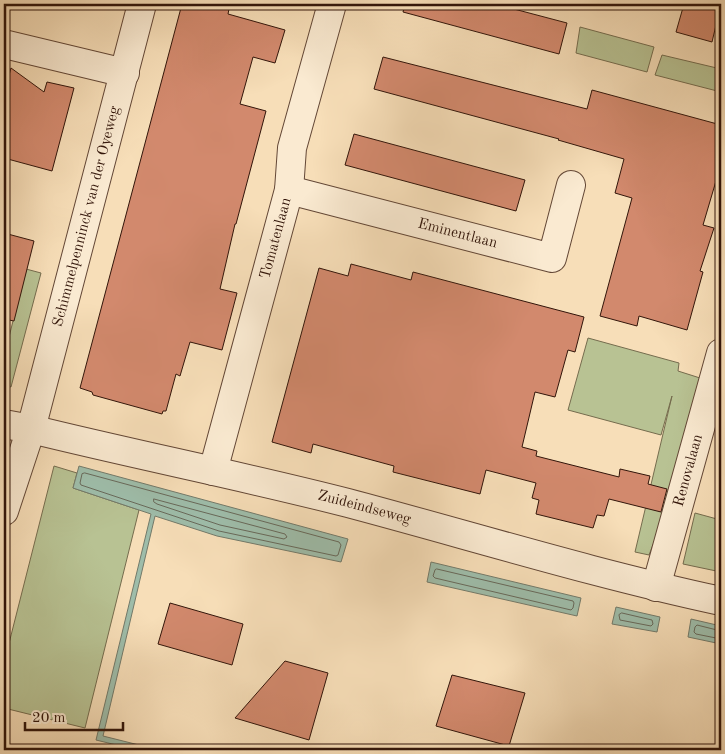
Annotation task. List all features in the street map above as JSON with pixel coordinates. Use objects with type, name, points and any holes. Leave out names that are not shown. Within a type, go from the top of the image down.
[{"type":"street","name":"Schimmelpenninck van der Oyeweg","points":[[4,511],[31,428],[142,4]]},
{"type":"street","name":"Tomatenlaan","points":[[213,470],[289,190],[292,148],[332,4]]},
{"type":"street","points":[[4,44],[125,73]]},
{"type":"street","name":"Eminentlaan","points":[[289,190],[552,258],[571,185]]},
{"type":"street","name":"Renovalaan","points":[[656,587],[721,353]]},
{"type":"street","name":"Zuideindseweg","points":[[4,424],[31,428],[347,503],[656,587],[721,602]]},
{"type":"shaded area","points":[[580,27],[654,47],[647,72],[576,53]]},
{"type":"shaded area","points":[[662,55],[721,69],[721,92],[655,75]]},
{"type":"shaded area","points":[[26,269],[41,273],[11,387],[4,385],[4,357]]},
{"type":"shaded area","points":[[588,338],[679,363],[678,371],[700,378],[658,532],[649,555],[635,552],[672,396],[661,435],[568,410]]},
{"type":"shaded area","points":[[54,466],[77,473],[73,488],[139,510],[85,728],[4,708],[4,663]]},
{"type":"shaded area","points":[[721,504],[721,572],[683,564],[695,513],[717,519]]},
{"type":"water","points":[[79,466],[348,539],[341,562],[217,536],[155,516],[103,736],[159,750],[137,750],[96,740],[151,514],[73,488]]},
{"type":"water","points":[[431,562],[581,598],[577,616],[427,582]]},
{"type":"water","points":[[616,607],[660,617],[657,632],[612,624]]},
{"type":"water","points":[[691,619],[721,626],[721,644],[688,637]]},
{"type":"building","points":[[182,4],[230,4],[228,14],[285,30],[275,63],[253,57],[240,104],[266,111],[235,224],[220,289],[237,293],[222,350],[190,342],[180,376],[176,374],[166,411],[163,411],[162,414],[93,395],[92,392],[80,388]]},
{"type":"building","points":[[405,4],[495,4],[567,23],[559,54],[403,12]]},
{"type":"building","points":[[684,4],[721,4],[712,42],[676,32]]},
{"type":"building","points":[[383,57],[587,109],[592,90],[721,125],[721,164],[703,225],[714,228],[700,271],[703,272],[687,330],[639,316],[637,326],[600,316],[632,198],[615,193],[624,159],[559,139],[374,89]]},
{"type":"building","points":[[11,68],[44,92],[47,82],[74,88],[52,171],[4,158],[4,93]]},
{"type":"building","points":[[354,134],[525,180],[516,211],[345,165]]},
{"type":"building","points":[[4,233],[34,241],[14,321],[4,319]]},
{"type":"building","points":[[351,264],[411,280],[413,272],[584,317],[575,352],[568,350],[555,397],[535,392],[522,447],[537,451],[536,456],[619,477],[620,469],[650,476],[648,484],[667,489],[661,512],[609,499],[604,516],[597,515],[593,528],[536,514],[539,500],[532,498],[536,483],[486,470],[480,494],[393,472],[394,466],[313,444],[311,453],[272,442],[319,268],[348,276]]},
{"type":"building","points":[[170,603],[243,624],[232,665],[158,644]]},
{"type":"building","points":[[285,661],[328,673],[309,740],[235,718]]},
{"type":"building","points":[[452,675],[525,693],[509,746],[436,726]]}]
